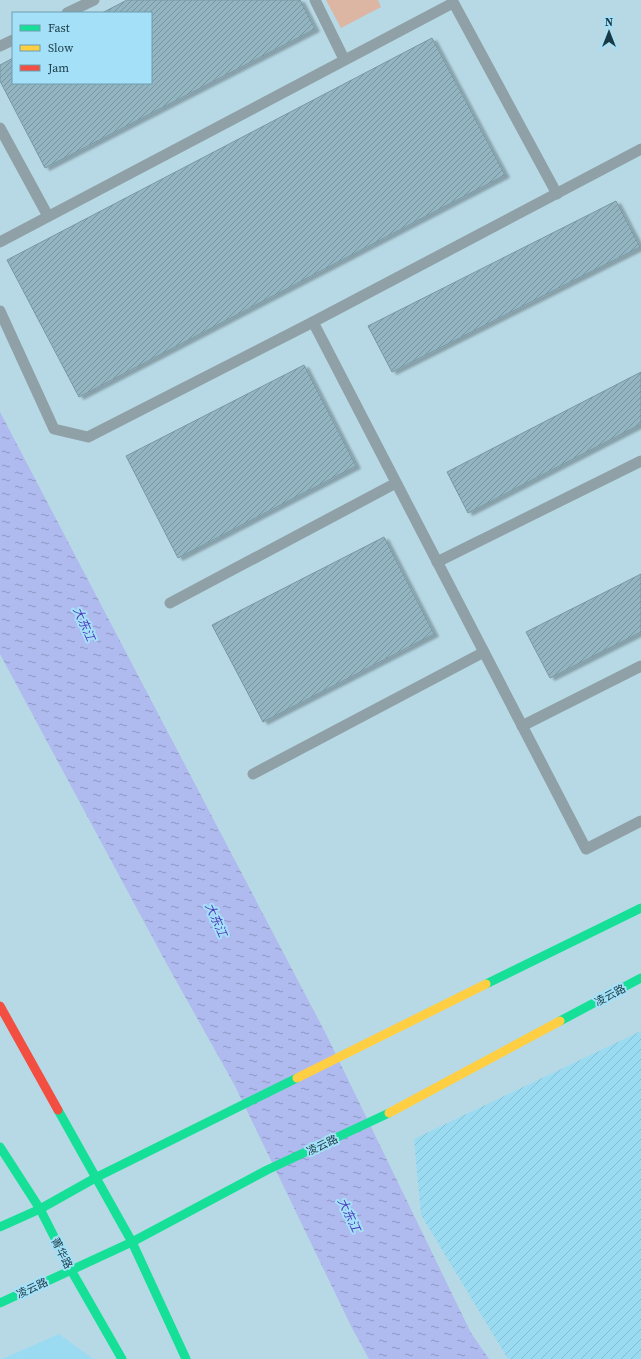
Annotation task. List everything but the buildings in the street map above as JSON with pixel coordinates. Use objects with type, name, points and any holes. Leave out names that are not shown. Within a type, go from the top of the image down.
[{"type":"main road","points":[[0,1227],[40,1209],[96,1177],[641,908]]},
{"type":"main road","name":"凌云路","points":[[0,1303],[132,1242],[267,1170],[382,1117],[641,978]]},
{"type":"main road","points":[[0,1006],[132,1242],[186,1359]]},
{"type":"main road","name":"菁华路","points":[[0,1147],[40,1209],[71,1270],[122,1359]]},
{"type":"lane","points":[[69,12],[94,0]]},
{"type":"lane","points":[[315,0],[344,60]]},
{"type":"lane","points":[[0,242],[452,2],[557,194]]},
{"type":"lane","points":[[0,46],[12,40]]},
{"type":"lane","points":[[0,128],[48,216]]},
{"type":"lane","points":[[0,311],[54,430],[88,437],[313,322],[641,149]]},
{"type":"lane","points":[[313,322],[586,849],[641,821]]},
{"type":"lane","points":[[437,562],[641,460]]},
{"type":"lane","points":[[170,603],[396,483]]},
{"type":"lane","points":[[253,774],[484,652]]},
{"type":"lane","points":[[522,726],[641,666]]},
{"type":"shaded area","points":[[326,0],[378,0],[381,7],[341,28]]},
{"type":"shaded area","points":[[641,1031],[641,1359],[508,1359],[421,1215],[414,1139]]},
{"type":"shaded area","points":[[59,1334],[93,1359],[2,1359]]},
{"type":"water","name":"大东江","points":[[0,412],[326,1034],[471,1333],[489,1359],[369,1359],[352,1328],[235,1086],[164,959],[0,654]]},
{"type":"traffic: fast","points":[[486,984],[641,908]]},
{"type":"traffic: fast","points":[[560,1021],[641,978]]},
{"type":"traffic: fast","points":[[0,1227],[40,1209],[97,1177],[297,1078]]},
{"type":"traffic: fast","points":[[58,1110],[132,1242],[186,1359]]},
{"type":"traffic: fast","points":[[0,1303],[132,1242],[267,1170],[389,1113]]},
{"type":"traffic: fast","points":[[0,1147],[40,1209],[71,1270],[122,1359]]},
{"type":"traffic: slow","points":[[297,1078],[486,984]]},
{"type":"traffic: slow","points":[[389,1113],[560,1021]]},
{"type":"traffic: jam","points":[[0,1006],[58,1110]]}]
